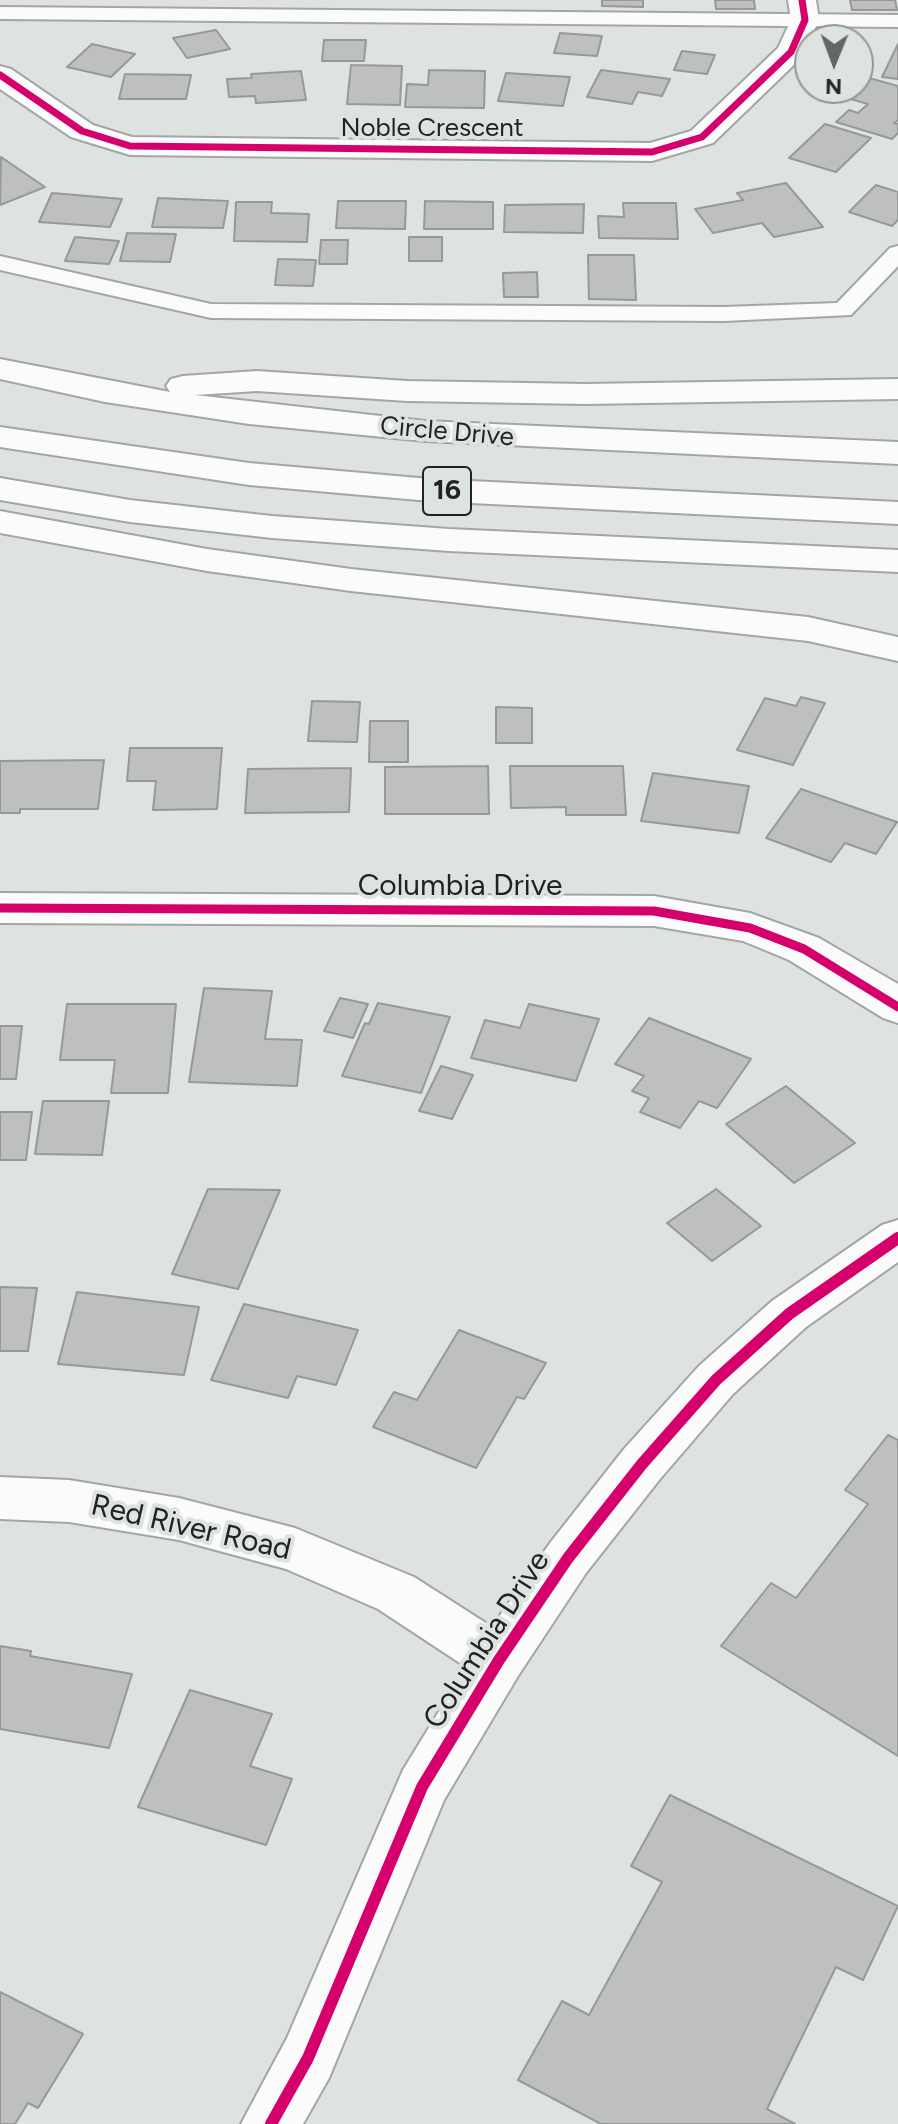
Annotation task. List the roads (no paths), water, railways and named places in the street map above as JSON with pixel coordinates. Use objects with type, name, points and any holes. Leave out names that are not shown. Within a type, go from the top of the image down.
[{"type":"main road","name":"Noble Crescent","points":[[0,75],[82,131],[130,146],[652,152],[702,137],[791,52],[803,10]]},
{"type":"main road","name":"Circle Drive","points":[[0,369],[105,392],[249,414],[425,431],[898,453]]},
{"type":"main road","points":[[105,392],[257,381],[490,393],[758,394],[898,389]]},
{"type":"main road","name":"Circle Drive","points":[[0,437],[249,474],[430,490],[898,513]]},
{"type":"main road","points":[[0,489],[130,511],[272,527],[494,543],[898,561]]},
{"type":"main road","points":[[0,522],[207,560],[351,580],[808,629],[898,649]]},
{"type":"main road","name":"Columbia Drive","points":[[0,908],[654,911],[750,928],[804,949],[882,994],[898,1007]]},
{"type":"main road","name":"Columbia Drive","points":[[271,2124],[308,2058],[422,1787],[499,1660],[568,1558],[642,1464],[716,1380],[789,1314],[898,1238]]},
{"type":"main road","name":"Red River Road","points":[[0,1498],[69,1501],[179,1519],[295,1550],[396,1593],[499,1660]]},
{"type":"lane","points":[[0,13],[803,10],[898,21]]},
{"type":"lane","points":[[0,263],[211,311],[724,314],[843,310],[898,253]]}]
